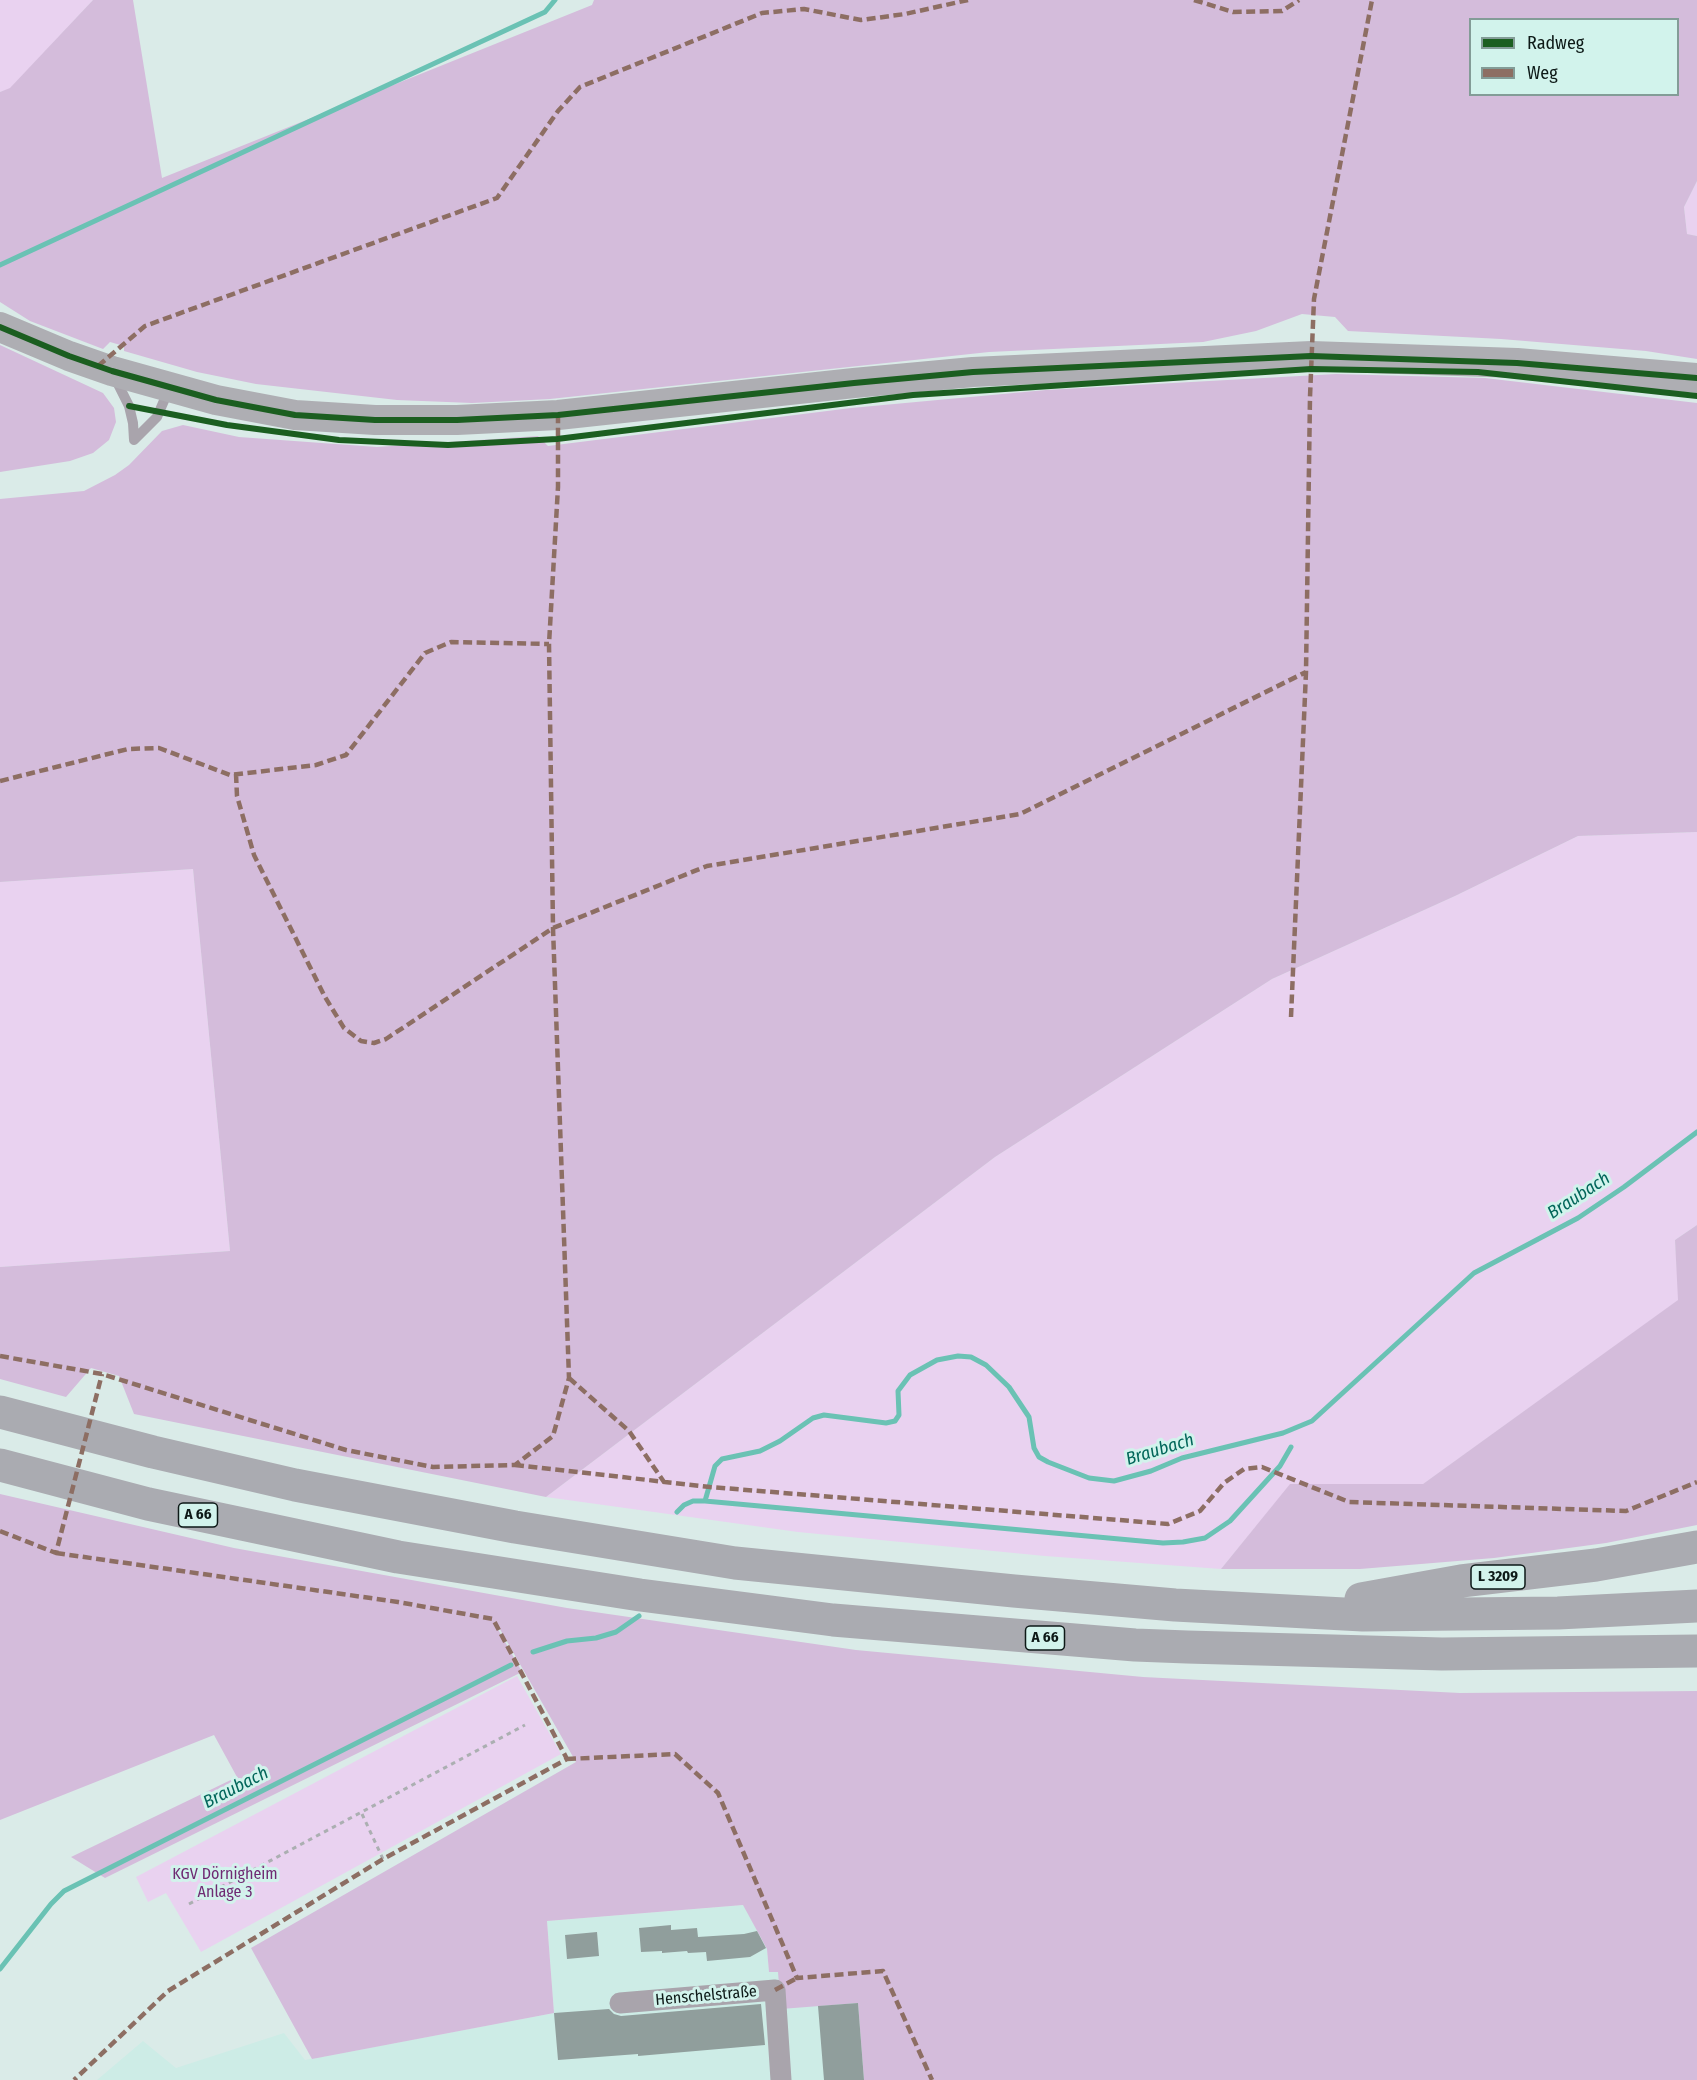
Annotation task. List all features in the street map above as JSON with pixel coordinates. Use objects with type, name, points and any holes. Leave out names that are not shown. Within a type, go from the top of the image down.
[{"type":"highway","points":[[0,1412],[153,1452],[295,1485],[409,1508],[662,1553],[747,1564],[955,1586],[1175,1605],[1363,1615],[1558,1613],[1697,1606]]},
{"type":"highway","name":"A 66","points":[[0,1465],[148,1504],[398,1557],[640,1594],[833,1620],[1135,1645],[1187,1647],[1442,1654],[1697,1651]]},
{"type":"highway","name":"L 3209","points":[[1299,1611],[1461,1581],[1596,1565],[1697,1547]]},
{"type":"street","points":[[0,327],[112,371],[216,400],[295,415],[330,418],[424,420],[558,415],[973,372],[1301,356],[1517,363],[1697,378]]},
{"type":"street","name":"Henschelstraße","points":[[620,2003],[775,1990],[781,2080]]},
{"type":"lane","points":[[112,371],[129,406],[134,440],[157,417],[169,387]]},
{"type":"path","points":[[189,1904],[362,1814],[525,1725]]},
{"type":"path","points":[[362,1814],[382,1859]]},
{"type":"shaded area","points":[[93,0],[133,0],[162,178],[592,5],[594,0],[1697,0],[1697,181],[1684,207],[1687,234],[1697,236],[1697,359],[1646,351],[1501,339],[1348,331],[1335,317],[1302,314],[1256,331],[1203,342],[989,352],[550,399],[472,403],[397,400],[256,384],[197,372],[124,351],[124,346],[110,342],[103,349],[30,321],[0,302],[0,92],[10,88]]},
{"type":"shaded area","points":[[0,345],[103,393],[114,408],[116,422],[109,440],[93,453],[70,461],[0,472]]},
{"type":"shaded area","points":[[1336,374],[1485,378],[1697,403],[1697,832],[1578,836],[1455,896],[1272,979],[995,1157],[546,1497],[134,1414],[119,1376],[91,1368],[66,1397],[0,1379],[0,1267],[230,1251],[193,869],[0,882],[0,499],[84,491],[129,465],[162,431],[183,425],[239,437],[377,447],[538,436],[548,446],[851,408],[1046,390]]},
{"type":"shaded area","points":[[1697,1225],[1697,1525],[1606,1543],[1494,1558],[1360,1569],[1221,1569],[1290,1484],[1423,1484],[1678,1300],[1675,1240]]},
{"type":"shaded area","points":[[0,1494],[234,1548],[567,1608],[856,1650],[1143,1677],[1460,1693],[1697,1691],[1697,2080],[864,2080],[858,2003],[781,2009],[778,1972],[769,1972],[767,1949],[743,1905],[547,1921],[554,2013],[312,2059],[251,1948],[576,1762],[495,1624],[522,1672],[105,1878],[71,1857],[237,1777],[214,1735],[0,1820]]},
{"type":"shaded area","points":[[744,1905],[767,1949],[769,1971],[778,1972],[858,2003],[864,2080],[97,2080],[143,2041],[176,2068],[284,2033],[305,2060],[554,2013],[547,1921]]},
{"type":"green space","points":[[0,0],[93,0],[10,89],[0,92]]},
{"type":"green space","points":[[1697,181],[1697,236],[1687,234],[1684,207]]},
{"type":"green space","points":[[1697,832],[1697,1225],[1675,1240],[1679,1300],[1422,1485],[1291,1484],[1221,1569],[1045,1556],[798,1532],[546,1497],[995,1157],[1272,979],[1455,896],[1578,836]]},
{"type":"green space","points":[[193,869],[230,1251],[0,1267],[0,882]]},
{"type":"green space","name":"KGV Dörnigheim Anlage 3","points":[[517,1676],[561,1754],[201,1952],[166,1893],[148,1902],[136,1877]]},
{"type":"building","points":[[671,1925],[671,1930],[697,1928],[698,1937],[757,1931],[766,1948],[750,1957],[707,1961],[706,1952],[641,1952],[639,1928]]},
{"type":"building","points":[[597,1932],[599,1956],[567,1959],[565,1935]]},
{"type":"building","points":[[858,2003],[864,2080],[824,2080],[818,2006]]},
{"type":"building","points":[[761,2004],[765,2045],[558,2060],[554,2013],[609,2009],[621,2016]]},
{"type":"waterway","points":[[0,265],[545,12],[555,0]]},
{"type":"waterway","name":"Braubach","points":[[677,1512],[684,1505],[693,1501],[705,1501],[715,1466],[722,1459],[760,1451],[780,1441],[813,1418],[824,1415],[886,1423],[895,1421],[899,1415],[898,1391],[910,1375],[937,1360],[958,1356],[971,1357],[986,1365],[1009,1387],[1029,1417],[1034,1448],[1039,1457],[1089,1478],[1114,1481],[1151,1471],[1182,1458],[1283,1433],[1312,1421],[1474,1273],[1578,1218],[1624,1187],[1697,1132]]},
{"type":"waterway","points":[[705,1501],[1163,1543],[1183,1542],[1205,1538],[1230,1521],[1280,1466],[1291,1447]]},
{"type":"waterway","name":"Braubach","points":[[533,1652],[567,1641],[596,1638],[616,1632],[639,1616]]},
{"type":"waterway","name":"Braubach","points":[[0,1969],[51,1904],[64,1891],[511,1665]]},
{"type":"marked path","points":[[98,366],[145,326],[497,198],[558,111],[580,87],[762,13],[804,9],[861,20],[905,14],[968,0]]},
{"type":"marked path","points":[[1194,0],[1233,12],[1282,11],[1299,0]]},
{"type":"marked path","points":[[1291,1017],[1306,672],[1310,397],[1314,299],[1372,0]]},
{"type":"marked path","points":[[0,1356],[102,1374],[346,1450],[433,1467],[515,1465],[553,1436],[569,1378],[553,928],[549,644],[558,487],[558,415]]},
{"type":"marked path","points":[[0,781],[128,749],[159,748],[230,775],[316,765],[346,755],[425,653],[451,642],[549,644]]},
{"type":"marked path","points":[[236,774],[237,796],[254,855],[325,997],[344,1028],[361,1041],[374,1043],[386,1039],[553,928],[707,866],[1020,814],[1306,672]]},
{"type":"marked path","points":[[0,1531],[56,1553],[102,1374]]},
{"type":"marked path","points":[[569,1378],[629,1431],[664,1482]]},
{"type":"marked path","points":[[515,1465],[710,1487],[1168,1524],[1200,1511],[1224,1483],[1244,1469],[1262,1467],[1349,1502],[1626,1511],[1697,1482]]},
{"type":"marked path","points":[[56,1553],[398,1602],[493,1619],[567,1759],[383,1859],[168,1991],[74,2080]]},
{"type":"marked path","points":[[567,1759],[675,1754],[718,1793],[797,1978],[883,1971],[932,2080]]},
{"type":"marked path","points":[[775,1990],[797,1978]]},
{"type":"cycle path","points":[[0,327],[112,371],[216,400],[295,415],[375,420],[457,420],[558,415],[973,372],[1311,356],[1517,363],[1697,378]]},
{"type":"cycle path","points":[[129,406],[227,425],[339,440],[448,445],[557,439],[913,395],[1311,369],[1478,372],[1697,396]]}]
